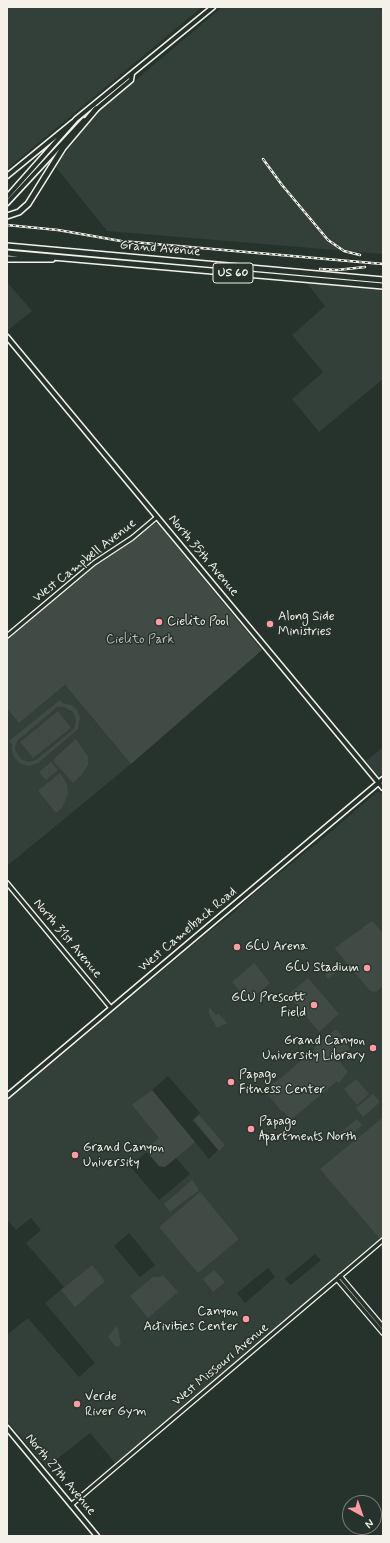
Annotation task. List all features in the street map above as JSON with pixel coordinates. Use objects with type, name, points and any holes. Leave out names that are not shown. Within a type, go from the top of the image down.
[{"type":"highway","points":[[7,216],[19,212],[28,204],[63,148],[96,109]]},
{"type":"highway","name":"Grand Avenue","points":[[7,246],[383,280]]},
{"type":"highway","name":"Grand Avenue","points":[[7,253],[383,286]]},
{"type":"highway","points":[[85,260],[90,254]]},
{"type":"highway","points":[[7,258],[48,260],[65,258]]},
{"type":"highway","points":[[302,273],[302,279]]},
{"type":"main road","points":[[7,176],[127,76],[132,74],[213,7]]},
{"type":"main road","points":[[7,203],[78,126],[131,80],[132,74]]},
{"type":"main road","points":[[7,197],[76,119]]},
{"type":"main road","name":"North 35th Avenue","points":[[7,337],[383,788]]},
{"type":"main road","name":"West Camelback Road","points":[[7,1096],[383,779]]},
{"type":"main road","name":"North 27th Avenue","points":[[7,1428],[97,1536]]},
{"type":"street","name":"West Campbell Avenue","points":[[7,636],[94,563],[132,538],[157,517]]},
{"type":"street","name":"North 31st Avenue","points":[[7,883],[111,1008]]},
{"type":"street","name":"West Missouri Avenue","points":[[71,1505],[383,1240]]},
{"type":"street","points":[[339,1278],[383,1327]]},
{"type":"street","points":[[339,1278],[383,1333]]},
{"type":"shaded area","points":[[7,7],[202,7],[7,169]]},
{"type":"shaded area","points":[[222,7],[379,7],[383,11],[383,254],[107,231],[55,166],[97,113]]},
{"type":"shaded area","points":[[7,282],[32,311],[7,331]]},
{"type":"shaded area","points":[[306,282],[375,288],[383,291],[383,379],[319,432],[292,399],[323,372],[292,335],[325,306]]},
{"type":"shaded area","points":[[65,685],[131,764],[7,866],[7,709],[19,723]]},
{"type":"shaded area","points":[[382,748],[383,774],[378,776],[366,761]]},
{"type":"shaded area","name":"Grand Canyon University","points":[[377,792],[380,792],[383,796],[383,1117],[321,1169],[380,1239],[334,1277],[308,1302],[116,1464],[90,1433],[47,1467],[7,1421],[7,1335],[28,1318],[79,1377],[95,1363],[45,1303],[64,1287],[26,1243],[41,1230],[31,1218],[16,1230],[7,1220],[7,1101],[211,930],[230,916],[252,895],[327,835]],"holes":[[[168,1076],[200,1113],[192,1120],[218,1150],[209,1159],[152,1090]],[[147,1152],[159,1166],[165,1167],[176,1158],[190,1174],[159,1200],[130,1166]],[[129,1233],[155,1265],[140,1277],[114,1246]],[[315,1254],[321,1260],[291,1285],[285,1279]],[[268,1268],[275,1277],[245,1303],[237,1293]]]},
{"type":"green space","name":"Cielito Park","points":[[155,523],[158,524],[262,650],[131,764],[65,685],[19,723],[7,709],[7,639],[95,565],[126,545]]},
{"type":"green space","points":[[60,700],[62,703],[72,705],[77,710],[80,718],[78,729],[38,763],[29,766],[21,764],[14,757],[12,744],[9,741]],"holes":[[[57,707],[64,707],[73,712],[76,720],[74,729],[36,760],[29,762],[22,760],[16,752],[15,746],[18,740]]]},
{"type":"green space","points":[[58,711],[71,728],[33,758],[20,742]]},
{"type":"green space","points":[[76,739],[88,757],[88,765],[73,783],[54,762],[55,758]]},
{"type":"green space","points":[[51,762],[58,770],[46,780],[39,772]]},
{"type":"green space","points":[[60,773],[67,784],[68,794],[62,808],[56,813],[39,790]]},
{"type":"green space","name":"GCU Stadium","points":[[372,921],[383,933],[383,986],[376,992],[370,991],[335,949]]},
{"type":"green space","points":[[339,960],[344,966],[328,979],[325,975],[328,973],[327,971]]},
{"type":"green space","points":[[254,963],[270,983],[249,1001],[232,982]]},
{"type":"green space","name":"GCU Prescott Field","points":[[308,978],[339,1014],[319,1032],[288,995]]},
{"type":"green space","points":[[209,1007],[216,1015],[219,1014],[227,1023],[217,1028],[209,1014]]},
{"type":"green space","points":[[337,1030],[343,1037],[342,1039],[350,1048],[340,1058],[340,1062],[348,1072],[339,1083],[337,1081],[291,1120],[283,1111],[282,1112],[266,1091],[271,1084],[277,1081],[315,1049],[314,1047]]},
{"type":"green space","points":[[357,1080],[369,1094],[357,1105],[344,1089]]},
{"type":"green space","points":[[152,1090],[195,1142],[165,1167],[159,1166],[145,1150],[159,1138],[132,1105]]},
{"type":"green space","points":[[373,1094],[380,1102],[363,1117],[356,1108]]},
{"type":"green space","points":[[199,1115],[225,1145],[219,1151],[194,1120]]},
{"type":"green space","points":[[383,1117],[383,1236],[380,1239],[320,1169]]},
{"type":"green space","points":[[357,1119],[362,1125],[346,1139],[340,1133]]},
{"type":"green space","points":[[192,1180],[198,1188],[198,1191],[170,1212],[164,1204]]},
{"type":"green space","points":[[200,1192],[239,1239],[198,1273],[159,1227]]},
{"type":"green space","points":[[92,1265],[105,1281],[75,1307],[61,1290]]},
{"type":"green space","points":[[214,1270],[225,1282],[213,1292],[203,1279]]},
{"type":"green space","points":[[163,1275],[178,1292],[148,1318],[130,1296],[153,1277],[161,1277]]},
{"type":"green space","points":[[117,1325],[121,1345],[116,1347],[108,1337]]},
{"type":"railway","points":[[263,159],[282,185],[328,240],[344,251],[360,255]]},
{"type":"railway","points":[[7,225],[58,230],[121,241],[383,264]]},
{"type":"railway","points":[[320,269],[337,270],[365,267]]},
{"type":"place","name":"Cielito Pool","points":[[159,622]]},
{"type":"place","name":"Along Side Ministries","points":[[270,624]]},
{"type":"place","name":"GCU Arena","points":[[237,947]]},
{"type":"place","name":"GCU Stadium","points":[[367,968]]},
{"type":"place","name":"GCU Prescott Field","points":[[314,1005]]},
{"type":"place","name":"Grand Canyon University Library","points":[[373,1048]]},
{"type":"place","name":"Papago Fitness Center","points":[[231,1082]]},
{"type":"place","name":"Papago Apartments North","points":[[251,1129]]},
{"type":"place","name":"Grand Canyon University","points":[[75,1155]]},
{"type":"place","name":"Canyon Activities Center","points":[[246,1319]]},
{"type":"place","name":"Verde River Gym","points":[[77,1404]]}]
